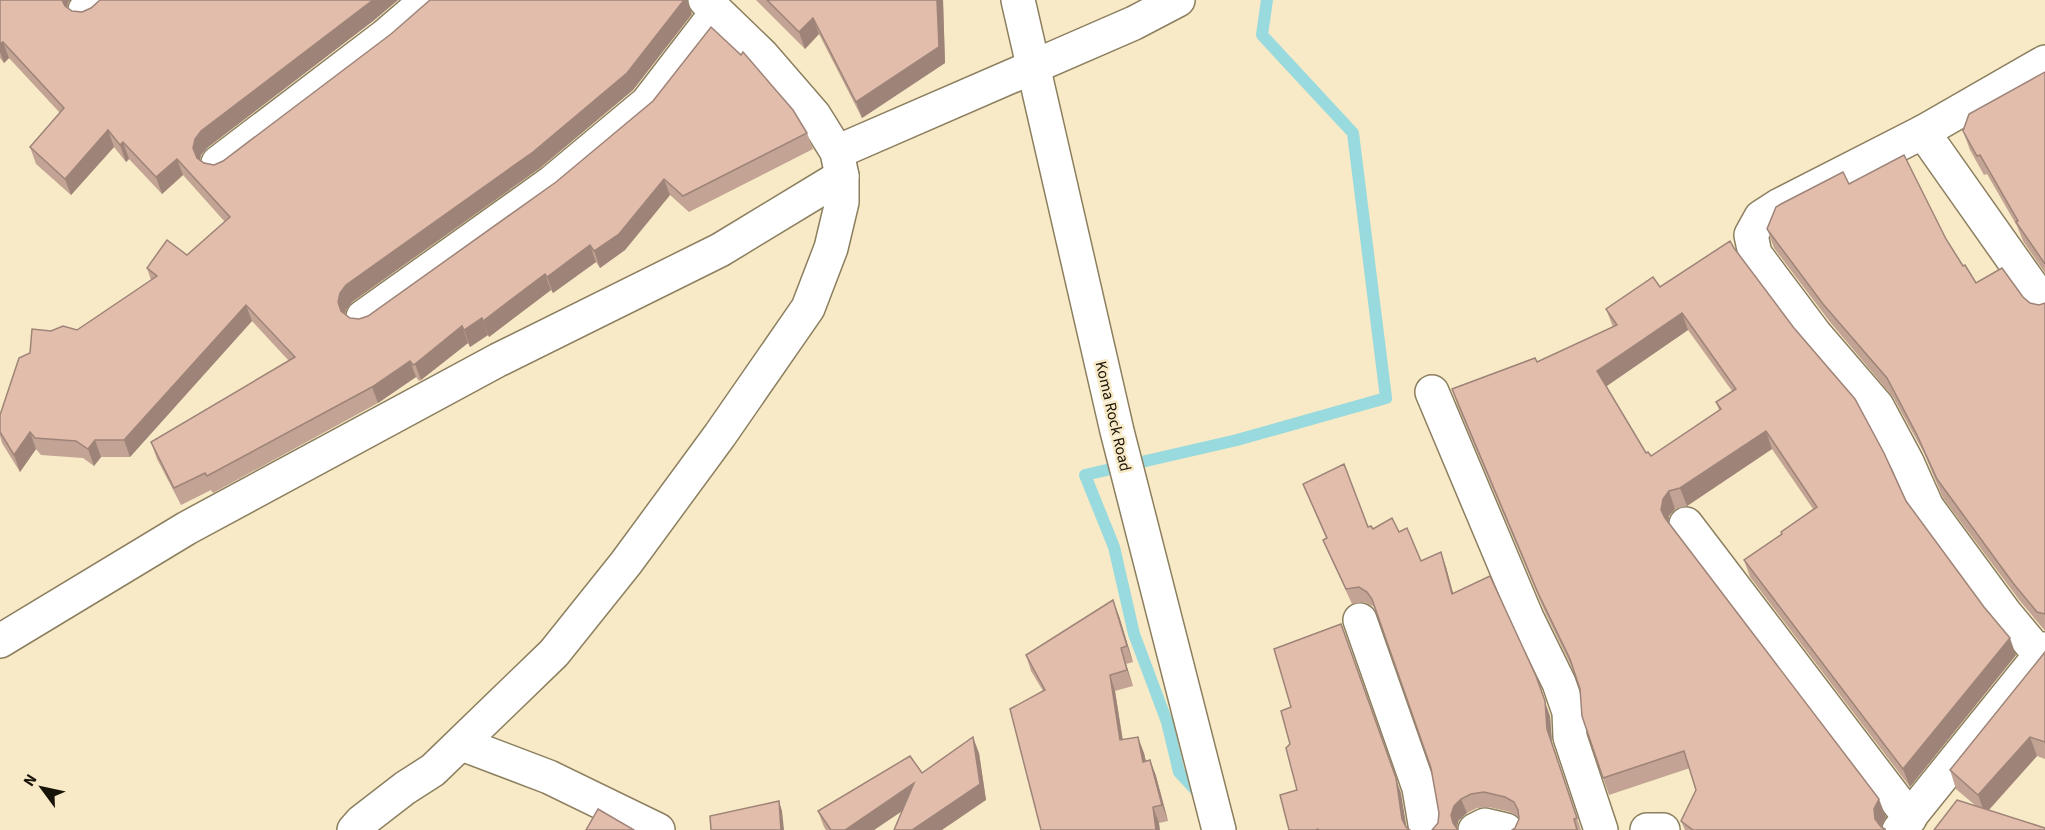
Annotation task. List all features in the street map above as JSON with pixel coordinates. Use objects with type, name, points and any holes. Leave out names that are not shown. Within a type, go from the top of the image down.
[{"type":"street","points":[[218,163],[385,36],[427,0]]},
{"type":"street","name":"Koma Rock Road","points":[[1018,0],[1119,441],[1219,830]]},
{"type":"street","points":[[0,640],[187,528],[498,360],[720,250],[840,164],[1178,0]]},
{"type":"street","points":[[354,830],[405,788],[433,770],[554,653],[626,563],[720,435],[807,308],[831,248],[842,202],[840,164],[814,115],[762,55],[711,6],[647,103],[551,183],[363,317]]},
{"type":"street","points":[[1686,524],[1905,824],[2043,652],[2005,613],[1927,507],[1907,462],[1877,406],[1815,334],[1755,254],[1750,235],[1761,217],[1923,132],[2045,62]]},
{"type":"street","points":[[1923,132],[2045,305]]},
{"type":"street","points":[[1432,392],[1527,618],[1559,683],[1569,712],[1570,736],[1601,830]]},
{"type":"street","points":[[1360,620],[1419,788],[1426,830]]},
{"type":"street","points":[[462,744],[549,777],[658,830]]},
{"type":"street","points":[[1475,830],[1485,825],[1506,830]]},
{"type":"street","points":[[1647,830],[1663,830]]},
{"type":"building","points":[[0,0],[62,0],[65,6],[72,11],[82,12],[100,0],[373,0],[201,131],[195,139],[193,148],[197,158],[204,163],[214,165],[223,161],[391,34],[430,0],[684,0],[627,73],[533,152],[346,285],[340,293],[338,302],[341,311],[350,318],[359,319],[368,316],[556,182],[653,101],[711,27],[741,55],[743,52],[793,110],[807,133],[683,196],[664,179],[619,234],[594,251],[590,245],[547,277],[545,274],[483,321],[482,318],[464,330],[462,326],[415,364],[413,365],[410,361],[372,387],[207,476],[205,473],[174,488],[151,442],[295,357],[246,305],[124,440],[95,440],[88,449],[76,441],[35,438],[30,432],[14,455],[0,432],[0,415],[19,358],[30,353],[32,329],[51,331],[63,326],[77,330],[157,276],[147,268],[167,240],[187,255],[230,217],[177,159],[156,177],[123,142],[120,145],[108,130],[65,179],[30,147],[64,108],[3,42],[0,44]]},
{"type":"building","points":[[767,0],[937,0],[939,47],[856,102],[813,18],[799,32]]},
{"type":"building","points":[[2045,72],[2045,264],[2016,222],[2018,221],[1980,155],[1977,156],[1963,131],[1969,114]]},
{"type":"building","points":[[1904,155],[1946,239],[1976,283],[2002,268],[2030,303],[2039,305],[2045,303],[2045,614],[2037,612],[2013,583],[1937,479],[1887,378],[1823,304],[1767,229],[1776,207],[1781,204],[1843,172],[1849,184]]},
{"type":"building","points":[[1730,241],[1794,328],[1855,399],[1906,501],[1984,607],[2010,638],[1903,769],[1744,560],[1817,507],[1766,431],[1680,488],[1669,491],[1663,499],[1661,510],[1665,518],[1879,799],[1874,809],[1875,819],[1885,830],[1693,830],[1681,821],[1696,790],[1684,751],[1603,778],[1582,716],[1580,689],[1570,659],[1538,593],[1452,389],[1535,358],[1537,362],[1617,325],[1606,309],[1653,277],[1660,287]],"holes":[[[1682,313],[1736,389],[1716,402],[1721,409],[1651,456],[1648,452],[1646,453],[1597,371]]]},
{"type":"building","points":[[1344,464],[1368,527],[1371,526],[1373,529],[1392,518],[1399,532],[1407,528],[1421,561],[1441,552],[1452,594],[1490,576],[1536,676],[1545,701],[1547,729],[1577,818],[1574,819],[1577,830],[1512,830],[1519,819],[1514,802],[1505,797],[1484,792],[1471,794],[1454,806],[1451,815],[1458,830],[1432,830],[1438,823],[1439,813],[1431,768],[1372,599],[1359,587],[1346,589],[1323,540],[1327,538],[1303,484]]},
{"type":"building","points":[[1113,600],[1127,646],[1121,648],[1127,670],[1110,675],[1120,740],[1138,737],[1143,762],[1150,760],[1162,805],[1153,807],[1156,830],[1041,830],[1010,709],[1045,690],[1026,655]]},
{"type":"building","points":[[1341,624],[1396,778],[1402,819],[1410,830],[1289,830],[1280,795],[1297,790],[1286,748],[1290,744],[1281,711],[1291,707],[1274,649]]},
{"type":"building","points":[[2045,652],[2045,742],[2030,737],[1978,795],[1950,770]]},
{"type":"building","points":[[973,737],[980,784],[912,830],[894,830],[914,783],[845,830],[831,830],[818,811],[910,756],[922,773]]},
{"type":"building","points":[[1957,800],[2045,828],[2045,830],[1934,830]]},
{"type":"building","points":[[779,801],[781,830],[711,830],[710,816]]},
{"type":"building","points":[[598,809],[634,830],[586,830]]},
{"type":"waterway","points":[[1201,796],[1179,772],[1167,722],[1134,634],[1114,547],[1085,475],[1237,440],[1386,398],[1353,133],[1262,35],[1267,0]]}]
